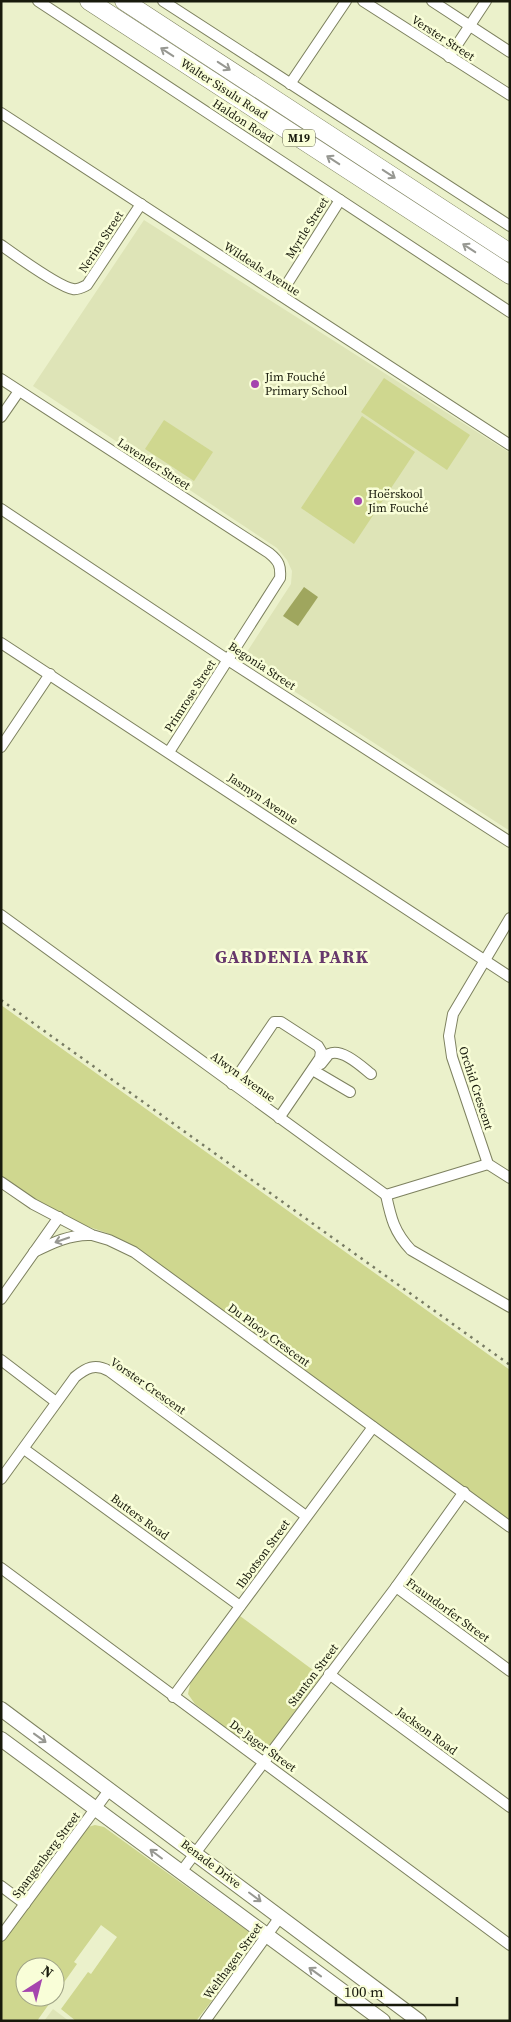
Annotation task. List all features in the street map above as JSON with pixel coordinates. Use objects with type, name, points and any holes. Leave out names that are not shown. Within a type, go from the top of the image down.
[{"type":"highway","name":"Walter Sisulu Road","points":[[89,1],[510,275]]},
{"type":"highway","name":"Walter Sisulu Road","points":[[124,1],[510,253]]},
{"type":"street","name":"Haldon Road","points":[[38,1],[510,312]]},
{"type":"street","points":[[163,1],[510,226]]},
{"type":"street","points":[[290,84],[346,1]]},
{"type":"street","name":"Verster Street","points":[[363,1],[510,95]]},
{"type":"street","points":[[432,1],[510,52]]},
{"type":"street","points":[[450,56],[486,1]]},
{"type":"street","name":"Wildeals Avenue","points":[[1,113],[510,445]]},
{"type":"street","name":"Myrtle Street","points":[[280,295],[340,200]]},
{"type":"street","name":"Nerina Street","points":[[1,245],[59,283],[72,289],[78,289],[88,284],[141,204]]},
{"type":"street","name":"Lavender Street","points":[[1,379],[269,553],[279,564],[281,569],[280,578]]},
{"type":"street","points":[[1,417],[19,391]]},
{"type":"street","name":"Begonia Street","points":[[1,509],[228,660],[510,842]]},
{"type":"street","name":"Primrose Street","points":[[169,752],[280,578]]},
{"type":"street","name":"Jasmyn Avenue","points":[[1,642],[510,977]]},
{"type":"street","points":[[1,747],[50,674]]},
{"type":"street","name":"Alwyn Avenue","points":[[1,915],[386,1195]]},
{"type":"street","name":"Orchid Crescent","points":[[488,1164],[452,1058],[449,1036],[453,1014],[510,918]]},
{"type":"street","points":[[232,1084],[274,1022],[281,1022],[318,1046],[322,1051],[320,1058],[281,1119]]},
{"type":"street","points":[[281,1119],[332,1052],[353,1061],[371,1074]]},
{"type":"street","points":[[316,1072],[350,1092]]},
{"type":"street","points":[[510,1178],[488,1164],[386,1195],[392,1222],[400,1237],[411,1250],[510,1307]]},
{"type":"street","name":"Du Plooy Crescent","points":[[1,1182],[33,1204],[59,1218],[92,1235],[109,1240],[134,1252],[510,1527]]},
{"type":"street","points":[[1,1299],[59,1218]]},
{"type":"street","points":[[33,1253],[62,1239],[81,1234],[92,1235]]},
{"type":"street","points":[[1,1360],[56,1402]]},
{"type":"street","name":"Vorster Crescent","points":[[1,1479],[56,1402],[81,1372],[88,1368],[103,1367],[306,1516]]},
{"type":"street","name":"Ibbotson Street","points":[[173,1697],[373,1427]]},
{"type":"street","name":"Butters Road","points":[[24,1449],[240,1606]]},
{"type":"street","name":"Stanton Street","points":[[181,1872],[396,1587],[464,1492]]},
{"type":"street","name":"De Jager Street","points":[[1,1568],[173,1697],[265,1762],[510,1944]]},
{"type":"street","name":"Fraundorfer Street","points":[[396,1587],[510,1671]]},
{"type":"street","name":"Jackson Road","points":[[329,1674],[510,1807]]},
{"type":"street","name":"Benade Drive","points":[[1,1709],[419,2021]]},
{"type":"street","name":"Benade Drive","points":[[1,1740],[266,1937],[383,2021]]},
{"type":"street","name":"Spangenberg Street","points":[[1,1936],[110,1789]]},
{"type":"street","points":[[1,1886],[25,1904]]},
{"type":"street","name":"Welthagen Street","points":[[205,2021],[280,1916]]},
{"type":"shaded area","name":"Hoërskool Jim Fouché","points":[[144,220],[510,453],[510,831],[243,658],[291,584],[292,571],[287,560],[277,548],[33,386]]},
{"type":"shaded area","points":[[384,378],[470,435],[447,470],[361,412]]},
{"type":"shaded area","points":[[362,416],[415,452],[354,544],[301,508]]},
{"type":"shaded area","points":[[164,420],[213,452],[194,481],[145,449]]},
{"type":"shaded area","points":[[304,587],[318,597],[298,626],[283,616]]},
{"type":"shaded area","points":[[1,1005],[510,1370],[510,1523],[135,1247],[107,1233],[54,1215],[1,1178]]},
{"type":"shaded area","points":[[240,1616],[321,1676],[270,1745],[261,1748],[250,1746],[195,1704],[188,1694],[191,1680]]},
{"type":"shaded area","points":[[95,1825],[104,1827],[249,1932],[253,1941],[249,1953],[196,2021],[76,2021],[61,2009],[65,2007],[65,2004],[88,1972],[91,1974],[117,1937],[101,1925],[74,1962],[77,1964],[65,1981],[65,1957],[15,1957],[15,2007],[47,2007],[37,2021],[1,2021],[1,1943],[88,1827]]},
{"type":"shaded area","points":[[53,2009],[69,2021],[44,2021]]},
{"type":"railway","points":[[1,1000],[510,1365]]},
{"type":"place","name":"Jim Fouché Primary School","points":[[255,384]]},
{"type":"place","name":"Hoërskool Jim Fouché","points":[[358,501]]},
{"type":"district","name":"GARDENIA PARK","points":[[292,957]]}]
